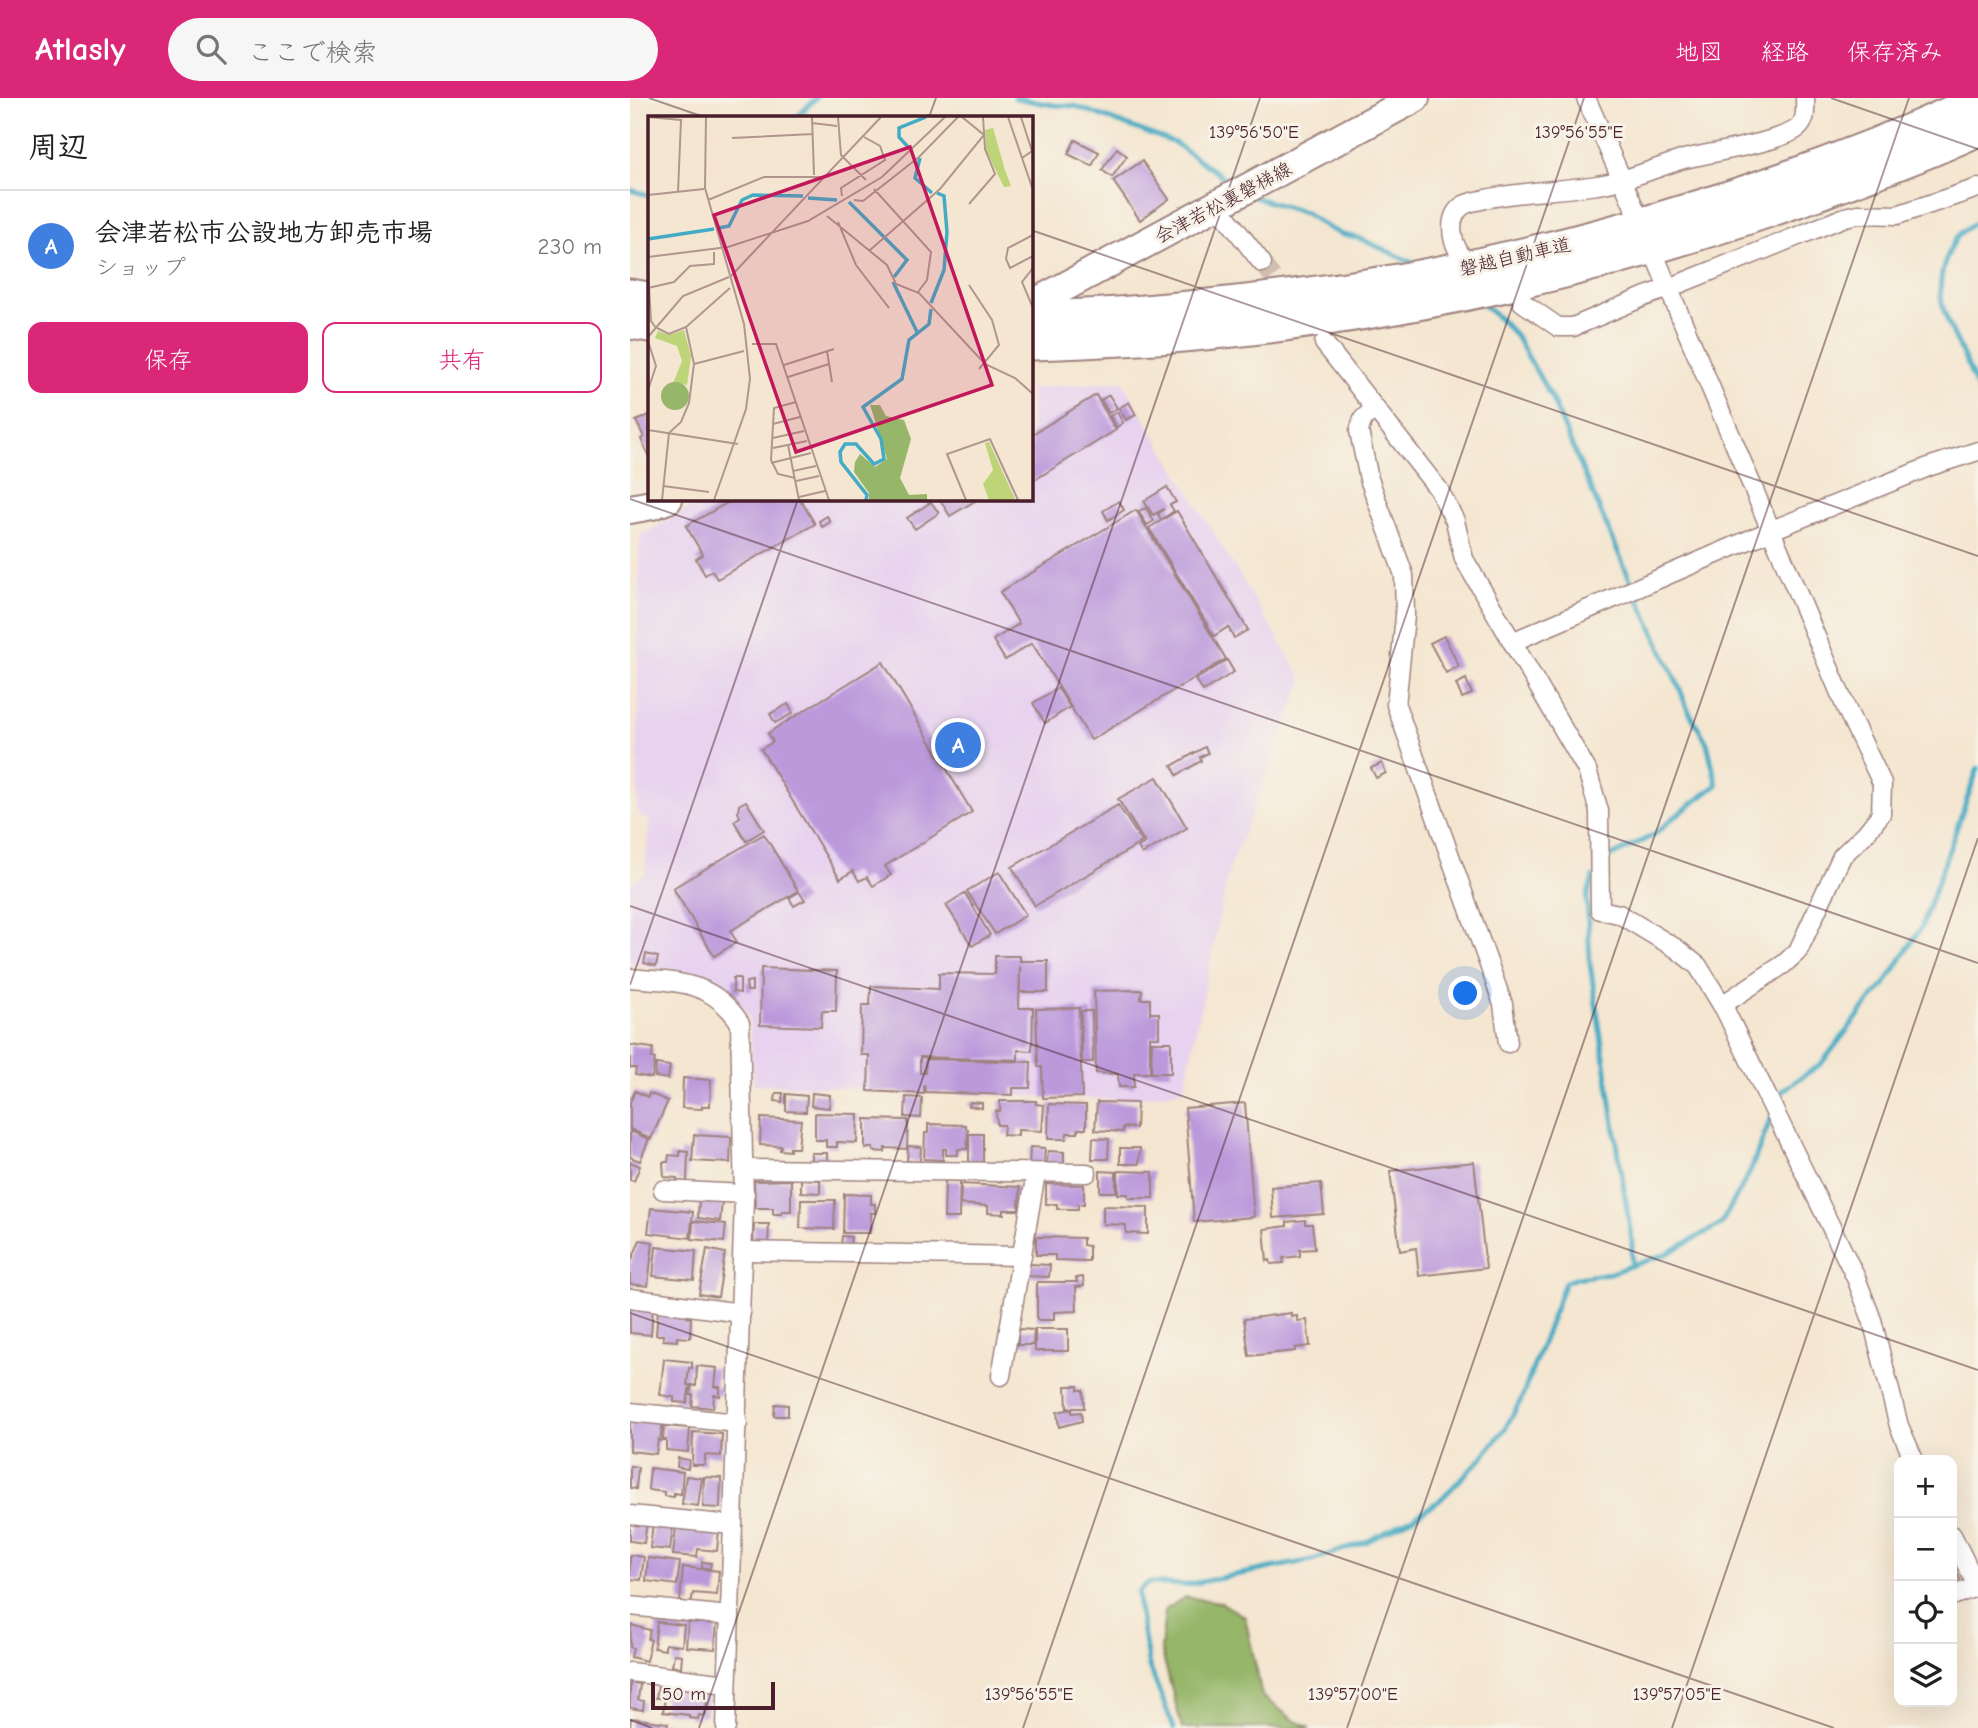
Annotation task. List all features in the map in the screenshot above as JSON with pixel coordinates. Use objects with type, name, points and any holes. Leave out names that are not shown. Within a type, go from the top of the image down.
[{"type":"highway","name":"磐越自動車道","points":[[1032,343],[1196,334],[1327,317],[1418,290],[1473,269],[1729,197],[1840,158],[1978,101]]},
{"type":"highway","name":"磐越自動車道","points":[[1473,269],[1662,244],[1741,220],[1851,181],[1978,129]]},
{"type":"highway","name":"磐越自動車道","points":[[1032,318],[1191,308],[1312,294],[1418,290]]},
{"type":"main road","name":"会津若松裏磐梯線","points":[[1032,304],[1403,101]]},
{"type":"main road","points":[[630,509],[665,500]]},
{"type":"street","points":[[1586,98],[1635,209]]},
{"type":"street","points":[[1473,269],[1452,241],[1455,214],[1464,205],[1500,196],[1598,185],[1684,159],[1778,137],[1798,128],[1805,116],[1805,98]]},
{"type":"street","points":[[1522,302],[1558,327],[1573,327],[1845,217],[1858,214],[1897,215],[1978,188]]},
{"type":"street","points":[[1217,205],[1262,263]]},
{"type":"street","points":[[1657,261],[1847,710],[1882,783],[1881,814],[1842,856],[1798,951],[1784,964],[1722,1005]]},
{"type":"street","points":[[1324,343],[1439,490],[1455,521],[1464,559],[1587,771],[1599,811],[1600,910],[1619,915],[1677,949],[1698,966],[1722,1005],[1856,1278],[1872,1320],[1899,1426],[1912,1455]]},
{"type":"street","points":[[1375,408],[1363,419],[1359,431],[1369,478],[1404,575],[1405,615],[1396,705],[1503,1004],[1508,1042]]},
{"type":"street","points":[[1512,642],[1772,530],[1931,466],[1978,452]]},
{"type":"street","points":[[630,978],[689,984],[712,993],[732,1011],[740,1023],[745,1169],[726,1728]]},
{"type":"street","points":[[745,1169],[1087,1174]]},
{"type":"street","points":[[1001,1376],[1036,1173]]},
{"type":"street","points":[[663,1190],[744,1194]]},
{"type":"street","points":[[743,1251],[1022,1256]]},
{"type":"street","points":[[630,1298],[741,1312]]},
{"type":"street","points":[[630,1412],[738,1423]]},
{"type":"street","points":[[630,1515],[733,1525]]},
{"type":"street","points":[[1957,1545],[1978,1587],[1957,1594]]},
{"type":"street","points":[[630,1606],[730,1616]]},
{"type":"street","points":[[630,1672],[727,1684]]},
{"type":"shaded area","points":[[1122,381],[1303,680],[1229,871],[1184,1090],[1127,1100],[754,1084],[749,1015],[731,994],[700,975],[630,963],[630,884],[645,874],[649,820],[641,817],[637,809],[641,535],[704,500],[1032,500],[1032,389]]},
{"type":"green space","points":[[1185,1597],[1220,1602],[1245,1617],[1262,1696],[1295,1721],[1310,1728],[1182,1728],[1161,1649],[1165,1610]]},
{"type":"building","points":[[1075,140],[1099,152],[1092,166],[1068,154]]},
{"type":"building","points":[[1117,148],[1127,156],[1112,177],[1102,170]]},
{"type":"building","points":[[1142,161],[1169,199],[1140,220],[1113,181]]},
{"type":"building","points":[[1096,395],[1116,430],[1032,481],[1032,434]]},
{"type":"building","points":[[1109,395],[1117,408],[1109,413],[1101,400]]},
{"type":"building","points":[[1129,402],[1136,415],[1126,420],[1119,408]]},
{"type":"building","points":[[1117,412],[1123,423],[1117,427],[1110,416]]},
{"type":"building","points":[[648,415],[648,455],[641,439],[644,437],[636,421]]},
{"type":"building","points":[[1167,487],[1176,502],[1170,505],[1174,511],[1161,520],[1158,514],[1164,509],[1153,515],[1144,501]]},
{"type":"building","points":[[732,500],[801,500],[815,524],[717,579],[712,571],[705,575],[696,559],[703,555],[686,526]]},
{"type":"building","points":[[940,500],[976,500],[950,516]]},
{"type":"building","points":[[1119,501],[1124,510],[1108,520],[1103,511]]},
{"type":"building","points":[[931,502],[939,513],[915,529],[907,518]]},
{"type":"building","points":[[1146,508],[1154,521],[1147,525],[1138,511]]},
{"type":"building","points":[[1136,510],[1226,659],[1091,740],[1032,643],[1005,660],[993,640],[1019,624],[1000,592]]},
{"type":"building","points":[[1177,511],[1248,630],[1234,638],[1228,627],[1214,636],[1149,528]]},
{"type":"building","points":[[827,516],[830,522],[822,527],[819,521]]},
{"type":"building","points":[[1444,636],[1459,666],[1446,673],[1430,643]]},
{"type":"building","points":[[1227,660],[1234,672],[1203,691],[1195,680]]},
{"type":"building","points":[[883,662],[972,812],[885,866],[891,875],[873,886],[867,877],[859,881],[853,871],[840,879],[761,749],[773,742],[768,733]]},
{"type":"building","points":[[1466,679],[1472,694],[1462,698],[1456,684]]},
{"type":"building","points":[[1058,688],[1070,707],[1045,723],[1033,703]]},
{"type":"building","points":[[788,704],[793,713],[775,723],[770,714]]},
{"type":"building","points":[[1205,747],[1208,753],[1200,757],[1201,761],[1177,775],[1172,766]]},
{"type":"building","points":[[1382,763],[1386,773],[1376,778],[1371,768]]},
{"type":"building","points":[[1157,777],[1187,828],[1142,854],[1138,847],[1145,843],[1118,799]]},
{"type":"building","points":[[746,801],[764,830],[746,841],[734,821],[740,817],[739,805]]},
{"type":"building","points":[[1118,805],[1142,842],[1035,906],[1012,867]]},
{"type":"building","points":[[764,834],[798,891],[730,931],[737,942],[714,956],[673,888]]},
{"type":"building","points":[[999,872],[1026,915],[995,934],[967,891]]},
{"type":"building","points":[[799,892],[805,900],[794,906],[789,898]]},
{"type":"building","points":[[965,893],[990,935],[972,946],[946,905]]},
{"type":"building","points":[[646,954],[658,957],[656,966],[644,963]]},
{"type":"building","points":[[995,956],[1020,956],[1020,961],[1048,961],[1048,992],[1020,992],[1020,966],[1019,1008],[1033,1008],[1032,1051],[1018,1050],[1018,1060],[920,1057],[920,1073],[925,1073],[926,1059],[1031,1062],[1030,1088],[1013,1088],[1013,1095],[925,1092],[924,1084],[924,1094],[868,1091],[869,1055],[861,1055],[862,1005],[870,1005],[871,986],[939,989],[939,973],[995,974]]},
{"type":"building","points":[[761,968],[837,971],[836,1011],[822,1011],[821,1027],[760,1025]]},
{"type":"building","points":[[733,978],[740,978],[740,993],[733,992]]},
{"type":"building","points":[[752,981],[752,991],[747,991],[746,982]]},
{"type":"building","points":[[1142,990],[1141,999],[1150,999],[1150,1013],[1159,1013],[1159,1037],[1150,1037],[1150,1073],[1134,1073],[1134,1087],[1119,1087],[1118,1074],[1096,1073],[1094,991]]},
{"type":"building","points":[[1079,1008],[1082,1097],[1043,1098],[1042,1067],[1038,1067],[1036,1009]]},
{"type":"building","points":[[1081,1011],[1092,1011],[1093,1062],[1082,1062]]},
{"type":"building","points":[[1152,1042],[1171,1042],[1171,1073],[1151,1073]]},
{"type":"building","points":[[630,1045],[653,1048],[652,1058],[655,1059],[652,1078],[635,1075],[636,1068],[630,1068]]},
{"type":"building","points":[[656,1064],[670,1066],[668,1079],[655,1077]]},
{"type":"building","points":[[683,1078],[711,1080],[710,1106],[702,1106],[702,1109],[682,1108]]},
{"type":"building","points":[[635,1091],[648,1097],[649,1093],[668,1101],[651,1139],[630,1129],[630,1102]]},
{"type":"building","points":[[776,1093],[783,1093],[782,1102],[775,1101]]},
{"type":"building","points":[[812,1093],[830,1095],[829,1108],[811,1106]]},
{"type":"building","points":[[786,1094],[807,1096],[806,1112],[786,1111]]},
{"type":"building","points":[[906,1097],[922,1098],[921,1118],[905,1117]]},
{"type":"building","points":[[1000,1101],[1036,1101],[1036,1104],[1044,1105],[1042,1131],[1018,1130],[1018,1136],[1003,1135],[1004,1125],[997,1125],[996,1111],[1000,1111]]},
{"type":"building","points":[[970,1102],[982,1103],[982,1108],[969,1106]]},
{"type":"building","points":[[1097,1102],[1137,1103],[1136,1128],[1123,1127],[1123,1132],[1095,1130]]},
{"type":"building","points":[[1245,1103],[1254,1217],[1194,1222],[1185,1108]]},
{"type":"building","points":[[1049,1104],[1086,1105],[1086,1129],[1078,1129],[1078,1133],[1067,1133],[1066,1139],[1048,1139]]},
{"type":"building","points":[[815,1113],[858,1114],[857,1143],[837,1142],[837,1147],[826,1147],[826,1140],[815,1140]]},
{"type":"building","points":[[761,1118],[801,1120],[798,1148],[790,1148],[790,1151],[780,1150],[781,1146],[760,1145]]},
{"type":"building","points":[[865,1119],[908,1120],[907,1149],[885,1148],[885,1152],[865,1148]]},
{"type":"building","points":[[928,1124],[966,1125],[967,1149],[958,1149],[958,1155],[946,1155],[946,1149],[943,1149],[943,1160],[924,1159]]},
{"type":"building","points":[[630,1131],[649,1139],[640,1161],[630,1157]]},
{"type":"building","points":[[969,1134],[983,1134],[983,1164],[969,1164]]},
{"type":"building","points":[[694,1135],[731,1137],[730,1163],[692,1161]]},
{"type":"building","points":[[1093,1138],[1109,1139],[1108,1159],[1092,1159]]},
{"type":"building","points":[[908,1146],[921,1147],[920,1162],[907,1161]]},
{"type":"building","points":[[1030,1147],[1045,1148],[1044,1165],[1029,1164]]},
{"type":"building","points":[[1120,1148],[1140,1148],[1139,1164],[1120,1164]]},
{"type":"building","points":[[680,1151],[688,1152],[687,1182],[664,1177],[663,1162],[668,1162],[669,1155],[680,1156]]},
{"type":"building","points":[[1048,1151],[1064,1152],[1064,1165],[1047,1164]]},
{"type":"building","points":[[811,1153],[827,1153],[827,1163],[811,1163]]},
{"type":"building","points":[[630,1162],[640,1166],[634,1181],[630,1180]]},
{"type":"building","points":[[1474,1162],[1486,1268],[1419,1276],[1416,1248],[1400,1251],[1390,1171]]},
{"type":"building","points":[[1100,1171],[1116,1172],[1116,1192],[1100,1192]]},
{"type":"building","points":[[1118,1171],[1153,1172],[1153,1198],[1128,1198],[1128,1194],[1118,1194]]},
{"type":"building","points":[[801,1179],[820,1180],[820,1193],[801,1192]]},
{"type":"building","points":[[791,1180],[791,1211],[773,1214],[773,1208],[755,1208],[754,1181]]},
{"type":"building","points":[[945,1181],[960,1181],[959,1218],[944,1218]]},
{"type":"building","points":[[1321,1183],[1324,1214],[1273,1218],[1271,1187]]},
{"type":"building","points":[[961,1184],[1020,1187],[1019,1210],[1004,1210],[1004,1214],[988,1213],[988,1206],[960,1204]]},
{"type":"building","points":[[1046,1184],[1084,1185],[1084,1204],[1078,1204],[1078,1209],[1057,1209],[1057,1204],[1046,1204]]},
{"type":"building","points":[[844,1194],[871,1195],[875,1213],[871,1213],[870,1233],[843,1233]]},
{"type":"building","points":[[699,1200],[722,1202],[720,1221],[698,1218]]},
{"type":"building","points":[[801,1200],[835,1200],[834,1229],[800,1228]]},
{"type":"building","points":[[1103,1206],[1148,1207],[1148,1234],[1126,1233],[1126,1225],[1103,1224]]},
{"type":"building","points":[[651,1208],[693,1212],[690,1238],[648,1233]]},
{"type":"building","points":[[1305,1220],[1305,1224],[1312,1224],[1315,1249],[1300,1250],[1300,1256],[1283,1258],[1284,1263],[1271,1264],[1270,1260],[1267,1261],[1264,1229]]},
{"type":"building","points":[[693,1221],[726,1224],[724,1242],[692,1239]]},
{"type":"building","points":[[754,1224],[769,1224],[768,1246],[753,1245]]},
{"type":"building","points":[[842,1236],[851,1237],[850,1246],[841,1246]]},
{"type":"building","points":[[1036,1237],[1083,1238],[1083,1245],[1089,1246],[1089,1261],[1055,1260],[1055,1255],[1036,1255]]},
{"type":"building","points":[[640,1240],[653,1242],[648,1286],[630,1284],[630,1264]]},
{"type":"building","points":[[656,1247],[696,1251],[694,1280],[653,1276]]},
{"type":"building","points":[[707,1249],[725,1253],[718,1297],[699,1294]]},
{"type":"building","points":[[1029,1264],[1050,1265],[1049,1277],[1028,1276]]},
{"type":"building","points":[[1083,1277],[1084,1286],[1076,1287],[1077,1311],[1054,1312],[1054,1320],[1037,1320],[1037,1282],[1077,1282],[1076,1278]]},
{"type":"building","points":[[630,1305],[653,1307],[651,1335],[630,1333]]},
{"type":"building","points":[[658,1309],[687,1311],[687,1317],[691,1318],[690,1338],[663,1340],[663,1335],[656,1335]]},
{"type":"building","points":[[1291,1313],[1291,1317],[1297,1316],[1297,1321],[1307,1320],[1310,1346],[1295,1348],[1295,1351],[1249,1356],[1244,1319]]},
{"type":"building","points":[[1018,1329],[1034,1330],[1033,1345],[1018,1345]]},
{"type":"building","points":[[1035,1329],[1068,1329],[1068,1351],[1035,1351]]},
{"type":"building","points":[[664,1359],[692,1362],[692,1368],[689,1368],[687,1403],[674,1402],[674,1397],[660,1395]]},
{"type":"building","points":[[697,1366],[717,1368],[715,1387],[720,1387],[720,1396],[714,1395],[713,1408],[692,1406],[693,1395],[690,1395],[692,1385],[696,1386]]},
{"type":"building","points":[[1066,1386],[1078,1386],[1078,1390],[1083,1390],[1084,1408],[1067,1408]]},
{"type":"building","points":[[775,1404],[788,1405],[788,1416],[774,1416]]},
{"type":"building","points":[[1072,1409],[1072,1413],[1081,1412],[1082,1421],[1059,1427],[1057,1412]]},
{"type":"building","points":[[630,1418],[663,1422],[656,1454],[630,1451]]},
{"type":"building","points":[[664,1426],[690,1428],[688,1452],[666,1450],[666,1440],[663,1440]]},
{"type":"building","points":[[693,1432],[722,1434],[721,1456],[705,1455],[705,1465],[692,1465]]},
{"type":"building","points":[[678,1458],[689,1460],[688,1469],[677,1467]]},
{"type":"building","points":[[630,1466],[638,1467],[636,1489],[630,1488]]},
{"type":"building","points":[[650,1468],[683,1472],[681,1494],[674,1493],[674,1497],[664,1496],[664,1492],[648,1490]]},
{"type":"building","points":[[686,1476],[702,1478],[698,1506],[682,1504]]},
{"type":"building","points":[[704,1477],[721,1478],[720,1508],[703,1507]]},
{"type":"building","points":[[630,1521],[647,1522],[644,1543],[630,1541]]},
{"type":"building","points":[[653,1523],[673,1526],[670,1550],[650,1548]]},
{"type":"building","points":[[676,1526],[719,1530],[717,1551],[698,1549],[697,1557],[673,1555]]},
{"type":"building","points":[[630,1555],[644,1557],[641,1580],[630,1579]]},
{"type":"building","points":[[648,1558],[680,1562],[677,1585],[646,1581]]},
{"type":"building","points":[[702,1562],[711,1563],[710,1569],[702,1567]]},
{"type":"building","points":[[683,1567],[719,1571],[717,1595],[693,1593],[691,1604],[680,1602]]},
{"type":"building","points":[[1957,1576],[1963,1587],[1957,1590],[1957,1581]]},
{"type":"building","points":[[657,1622],[684,1625],[682,1646],[665,1644],[665,1650],[654,1648]]},
{"type":"building","points":[[688,1622],[717,1624],[715,1649],[686,1647]]},
{"type":"building","points":[[631,1625],[650,1630],[648,1639],[651,1640],[646,1661],[631,1657]]},
{"type":"building","points":[[674,1654],[682,1655],[681,1667],[672,1666]]},
{"type":"building","points":[[630,1682],[640,1684],[638,1700],[644,1701],[643,1710],[630,1708]]},
{"type":"building","points":[[658,1685],[708,1691],[705,1716],[699,1715],[698,1719],[689,1718],[689,1715],[663,1712],[665,1698],[656,1698]]},
{"type":"building","points":[[631,1718],[668,1723],[667,1728],[630,1728]]},
{"type":"waterway","points":[[798,116],[816,98]]},
{"type":"waterway","points":[[1015,98],[1075,106],[1175,143],[1234,185]]},
{"type":"waterway","points":[[630,190],[648,195]]},
{"type":"waterway","points":[[1254,197],[1305,213],[1343,235],[1359,238],[1415,264]]},
{"type":"waterway","points":[[1978,222],[1957,237],[1943,267],[1941,280],[1942,305],[1946,317],[1978,390]]},
{"type":"waterway","points":[[1481,303],[1516,336],[1551,397],[1687,708],[1707,743],[1717,785],[1654,835],[1603,860]]},
{"type":"waterway","points":[[1776,1106],[1783,1090],[1821,1064],[1885,984],[1922,926],[1978,768]]},
{"type":"waterway","points":[[1593,877],[1587,898],[1590,964],[1632,1242],[1632,1265]]},
{"type":"waterway","points":[[1174,1728],[1149,1666],[1138,1592],[1148,1583],[1185,1585],[1312,1560],[1366,1542],[1439,1501],[1481,1459],[1506,1427],[1521,1400],[1565,1282],[1610,1273],[1666,1254],[1721,1224],[1750,1172],[1772,1115]]},
{"type":"tunnel","points":[[1262,263],[1290,299]]},
{"type":"place","name":"会津若松市公設地方卸売市場","points":[[958,745]]}]
